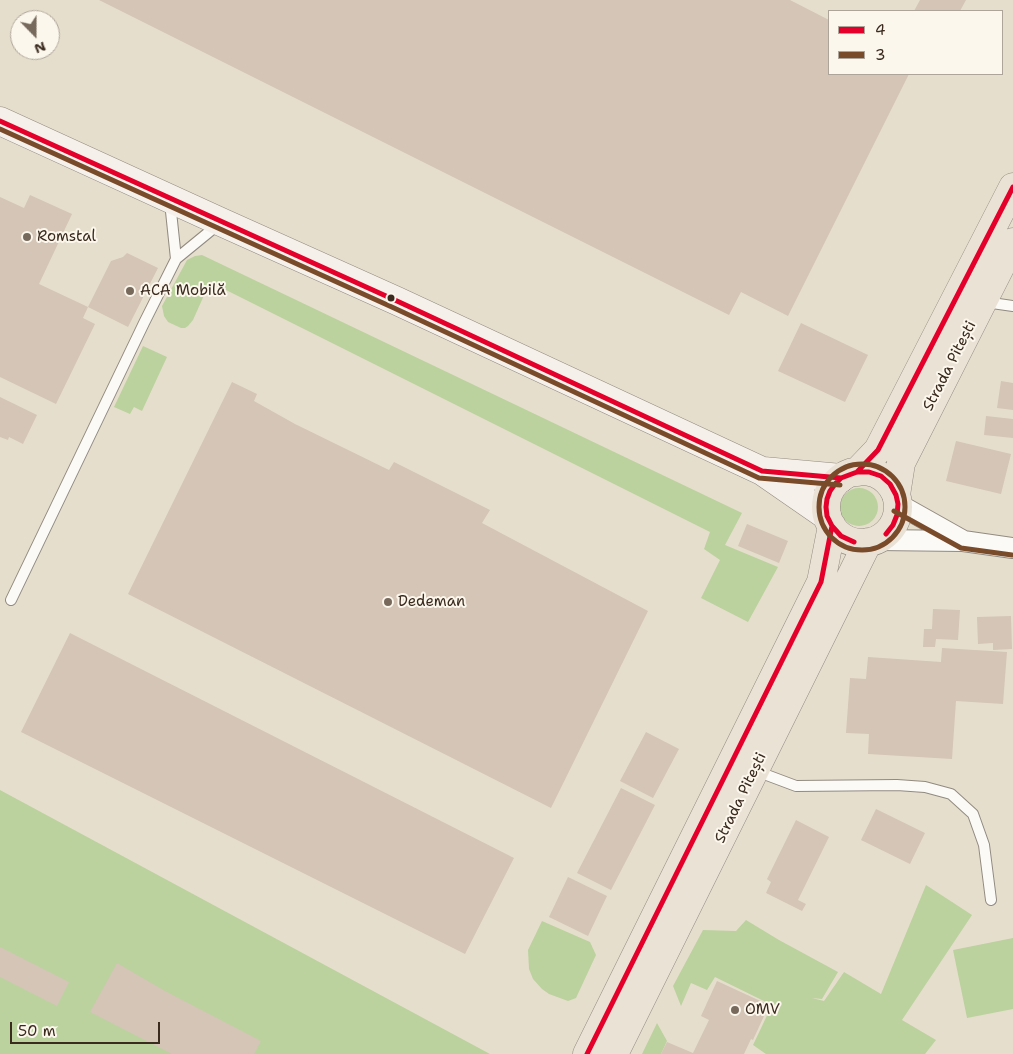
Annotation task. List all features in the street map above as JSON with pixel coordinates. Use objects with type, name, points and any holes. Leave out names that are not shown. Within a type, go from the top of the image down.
[{"type":"main road","points":[[0,121],[406,305],[762,471],[829,521],[841,536],[854,542],[873,541]]},
{"type":"main road","name":"Strada Pitești","points":[[587,1054],[821,582],[829,521],[826,507],[830,491],[835,484],[849,475],[878,450],[1013,187]]},
{"type":"main road","name":"Strada Pitești","points":[[614,1054],[755,770],[873,541],[886,534],[893,525],[897,515],[901,463],[1013,242]]},
{"type":"main road","points":[[762,471],[849,475],[869,472],[881,476],[890,484],[897,500]]},
{"type":"street","points":[[897,500],[964,541]]},
{"type":"street","points":[[873,541],[964,541],[1013,548]]},
{"type":"lane","points":[[170,199],[176,260]]},
{"type":"lane","points":[[11,600],[176,260],[221,222]]},
{"type":"lane","points":[[982,302],[1013,306]]},
{"type":"lane","points":[[755,770],[796,786],[925,786],[951,794],[973,814],[984,845],[991,900]]},
{"type":"green space","points":[[202,255],[742,513],[725,545],[778,567],[748,622],[701,598],[720,560],[704,549],[710,532],[210,282],[193,320],[188,326],[181,328],[168,322],[164,316],[162,306],[187,260]]},
{"type":"green space","points":[[143,346],[167,357],[142,411],[134,407],[130,414],[114,407]]},
{"type":"green space","points":[[859,488],[872,494],[878,507],[872,520],[859,526],[846,520],[840,507],[846,494]]},
{"type":"green space","points":[[0,790],[490,1054],[0,1054]]},
{"type":"green space","points":[[926,885],[972,915],[902,1020],[936,1040],[925,1054],[766,1054],[753,1045],[772,1005],[715,977],[707,990],[691,983],[681,1006],[673,986],[703,930],[736,931],[746,920],[838,972],[822,999],[812,998],[824,1001],[844,972],[881,994]]},
{"type":"green space","points":[[542,921],[590,942],[596,955],[576,998],[568,1001],[549,994],[533,979],[529,969],[528,950]]},
{"type":"green space","points":[[1013,938],[1013,1009],[967,1018],[953,950]]},
{"type":"green space","points":[[657,1023],[667,1041],[661,1054],[642,1054]]},
{"type":"building","points":[[99,0],[790,0],[828,19],[828,75],[908,75],[788,316],[741,292],[729,315]]},
{"type":"building","points":[[920,0],[966,0],[961,10],[915,10]]},
{"type":"building","points":[[30,195],[72,214],[39,284],[88,307],[83,318],[95,324],[56,404],[0,377],[0,197],[24,208]]},
{"type":"building","points":[[127,253],[158,268],[128,327],[88,307],[111,261],[123,257]]},
{"type":"building","points":[[801,323],[868,355],[845,402],[778,371]]},
{"type":"building","points":[[1001,381],[1013,383],[1013,410],[997,408]]},
{"type":"building","name":"Dedeman","points":[[232,382],[257,394],[254,401],[295,424],[389,470],[394,462],[490,510],[482,523],[648,611],[551,808],[128,594]]},
{"type":"building","points":[[0,397],[37,415],[23,444],[9,437],[8,440],[0,437]]},
{"type":"building","points":[[986,416],[1013,419],[1013,438],[984,435]]},
{"type":"building","points":[[956,441],[1011,454],[1001,494],[946,481]]},
{"type":"building","points":[[747,524],[788,541],[779,563],[738,546]]},
{"type":"building","points":[[933,609],[960,610],[958,640],[936,639],[935,647],[923,647],[924,629],[932,629]]},
{"type":"building","points":[[1011,616],[1012,649],[993,650],[993,643],[978,644],[977,617]]},
{"type":"building","points":[[70,633],[514,858],[465,954],[21,732]]},
{"type":"building","points":[[942,648],[1007,652],[1003,704],[956,701],[952,759],[868,754],[869,734],[846,733],[850,678],[866,679],[868,657],[941,662]]},
{"type":"building","points":[[646,732],[679,749],[653,798],[620,781]]},
{"type":"building","points":[[621,788],[655,805],[611,890],[577,873]]},
{"type":"building","points":[[876,809],[925,833],[910,864],[861,840]]},
{"type":"building","points":[[796,820],[829,837],[798,900],[806,904],[802,911],[766,893],[771,882],[767,879]]},
{"type":"building","points":[[568,877],[607,896],[588,936],[549,917]]},
{"type":"building","points":[[0,947],[69,982],[57,1006],[0,977]]},
{"type":"building","points":[[117,963],[165,991],[261,1041],[254,1054],[172,1054],[90,1012]]},
{"type":"building","name":"OMV","points":[[717,981],[769,1005],[753,1040],[751,1039],[744,1054],[661,1054],[667,1042],[693,1053],[709,1020],[701,1016]]},
{"type":"transit line","name":"4","points":[[0,121],[397,301],[762,471],[841,478]]},
{"type":"transit line","name":"3","points":[[0,129],[394,308],[759,478],[840,485]]},
{"type":"transit line","name":"4","points":[[857,472],[878,450],[1013,187]]},
{"type":"transit line","name":"3","points":[[862,464],[878,467],[886,471],[898,483],[902,491],[905,507],[902,523],[898,531],[886,543],[878,547],[862,550],[846,547],[838,543],[826,531],[822,523],[819,507],[822,491],[826,483],[838,471],[846,467],[862,464]]},
{"type":"transit line","name":"4","points":[[854,542],[841,536],[832,526],[827,516],[826,507],[830,491],[835,484],[841,478],[857,472],[869,472],[881,476],[890,484],[896,495],[898,504],[897,515],[893,525],[886,534]]},
{"type":"transit line","name":"3","points":[[894,511],[961,548],[1012,555]]},
{"type":"transit line","name":"4","points":[[587,1054],[821,582],[832,526]]},
{"type":"place","name":"Romstal","points":[[27,237]]},
{"type":"place","name":"ACA Mobilă","points":[[130,291]]},
{"type":"place","name":"Dedeman","points":[[388,602]]},
{"type":"place","name":"OMV","points":[[735,1010]]}]
